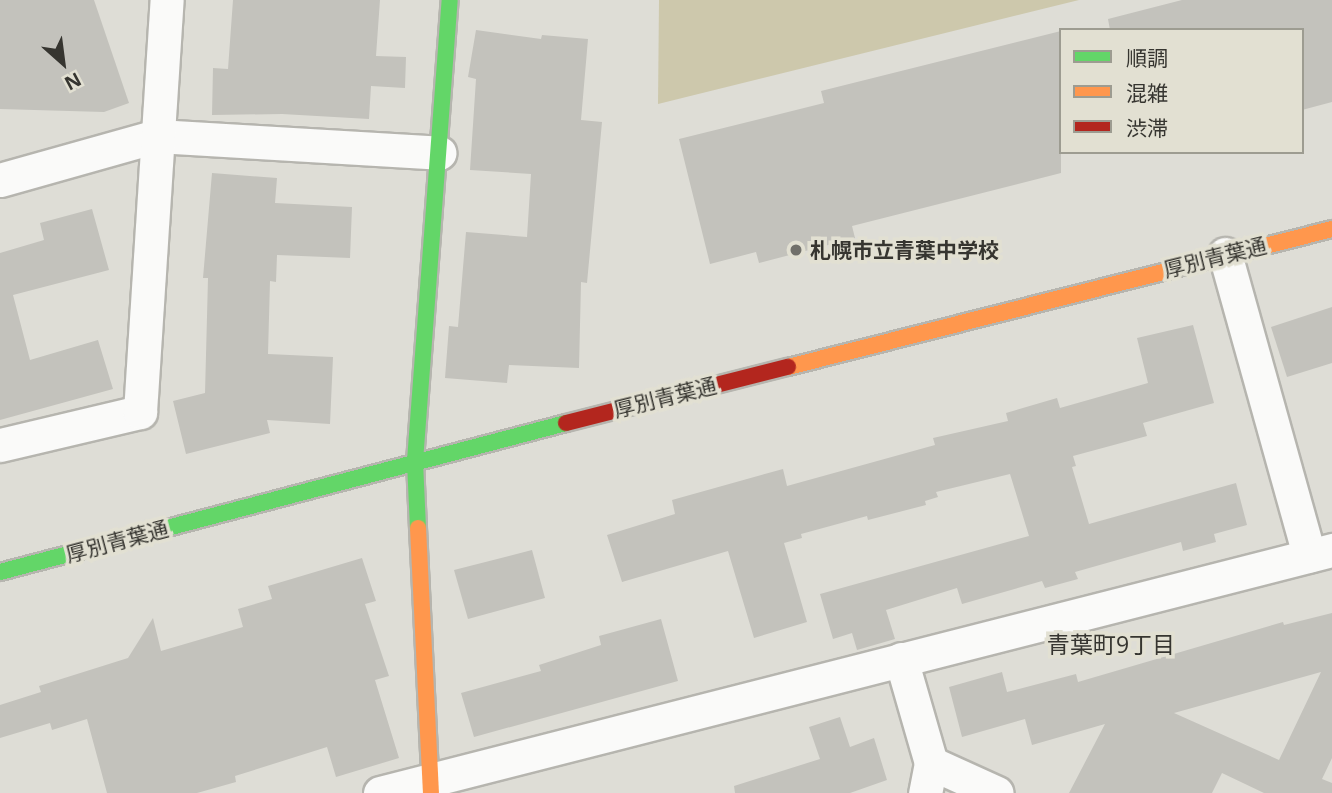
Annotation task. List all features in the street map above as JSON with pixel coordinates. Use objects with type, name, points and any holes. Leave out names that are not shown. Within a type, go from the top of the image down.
[{"type":"street","points":[[0,444],[140,412],[167,0]]},
{"type":"street","points":[[431,786],[415,461],[450,0]]},
{"type":"street","points":[[0,180],[157,136],[439,153]]},
{"type":"street","name":"厚別青葉通","points":[[0,572],[415,461],[1332,229]]},
{"type":"street","points":[[380,793],[431,786],[901,659],[1321,552],[1225,254]]},
{"type":"street","points":[[901,659],[928,778],[996,793]]},
{"type":"shaded area","points":[[659,0],[1079,0],[658,104]]},
{"type":"building","points":[[0,0],[94,0],[129,103],[104,112],[0,109]]},
{"type":"building","points":[[233,0],[380,0],[376,56],[406,57],[405,88],[371,86],[369,119],[282,114],[212,115],[213,68],[228,69]]},
{"type":"building","points":[[1182,0],[1332,0],[1332,102],[1304,109],[1304,28],[1110,28],[1108,19]]},
{"type":"building","points":[[476,30],[541,39],[542,35],[588,39],[581,120],[602,122],[587,283],[581,282],[579,368],[509,365],[507,383],[445,378],[449,326],[458,327],[466,232],[527,237],[531,174],[470,170],[476,79],[468,77]]},
{"type":"building","name":"札幌市立青葉中学校","points":[[1059,32],[1061,173],[852,226],[855,238],[759,263],[756,252],[710,264],[679,139],[824,103],[821,91]]},
{"type":"building","points":[[212,173],[277,178],[275,203],[352,207],[350,258],[277,255],[276,282],[270,281],[268,354],[333,357],[330,424],[267,420],[270,433],[186,454],[173,401],[205,393],[208,278],[203,278]]},
{"type":"building","points":[[92,209],[109,270],[13,295],[30,360],[98,340],[113,389],[0,420],[0,253],[44,240],[40,223]]},
{"type":"building","points":[[1332,307],[1332,363],[1287,377],[1271,327]]},
{"type":"building","points":[[1193,325],[1214,403],[1143,423],[1147,436],[1073,456],[1076,466],[1072,467],[1089,524],[1236,483],[1247,525],[1214,534],[1216,542],[1183,551],[1181,542],[1075,572],[1078,579],[1045,588],[1042,581],[962,604],[957,588],[886,610],[895,639],[857,650],[852,633],[833,639],[820,594],[1029,536],[1010,474],[936,492],[938,497],[925,501],[926,505],[868,520],[867,516],[801,534],[802,538],[784,543],[807,622],[754,638],[728,551],[622,582],[607,535],[675,514],[672,500],[783,469],[787,486],[935,445],[933,438],[1008,421],[1006,413],[1057,398],[1060,408],[1148,383],[1137,338]]},
{"type":"building","points":[[532,550],[545,598],[468,619],[454,570]]},
{"type":"building","points":[[362,558],[376,601],[365,604],[389,676],[375,680],[399,758],[336,777],[327,747],[235,776],[236,782],[197,793],[107,793],[87,719],[52,730],[50,723],[0,738],[0,705],[41,692],[39,686],[128,658],[153,618],[161,651],[243,627],[238,609],[272,599],[268,586]]},
{"type":"building","points":[[1332,613],[1332,758],[1322,779],[1332,783],[1332,793],[1264,793],[1222,773],[1212,793],[1069,793],[1105,724],[1032,745],[1025,719],[962,737],[949,687],[1002,672],[1007,692],[1076,674],[1078,682],[1283,622],[1284,625]],"holes":[[[1321,672],[1279,760],[1174,713]]]},
{"type":"building","points":[[661,619],[678,681],[474,737],[461,693],[541,671],[539,665],[601,645],[599,636]]},
{"type":"building","points":[[840,717],[850,747],[874,738],[887,780],[850,793],[735,793],[734,786],[820,759],[809,727]]},
{"type":"traffic: fast","points":[[418,528],[415,461],[450,0]]},
{"type":"traffic: fast","points":[[0,572],[566,423]]},
{"type":"traffic: slow","points":[[788,367],[1332,229]]},
{"type":"traffic: slow","points":[[418,528],[431,793]]},
{"type":"traffic: jam","points":[[566,423],[788,367]]},
{"type":"place","name":"札幌市立青葉中学校","points":[[796,250]]},
{"type":"district","name":"青葉町9丁目","points":[[1111,644]]}]
